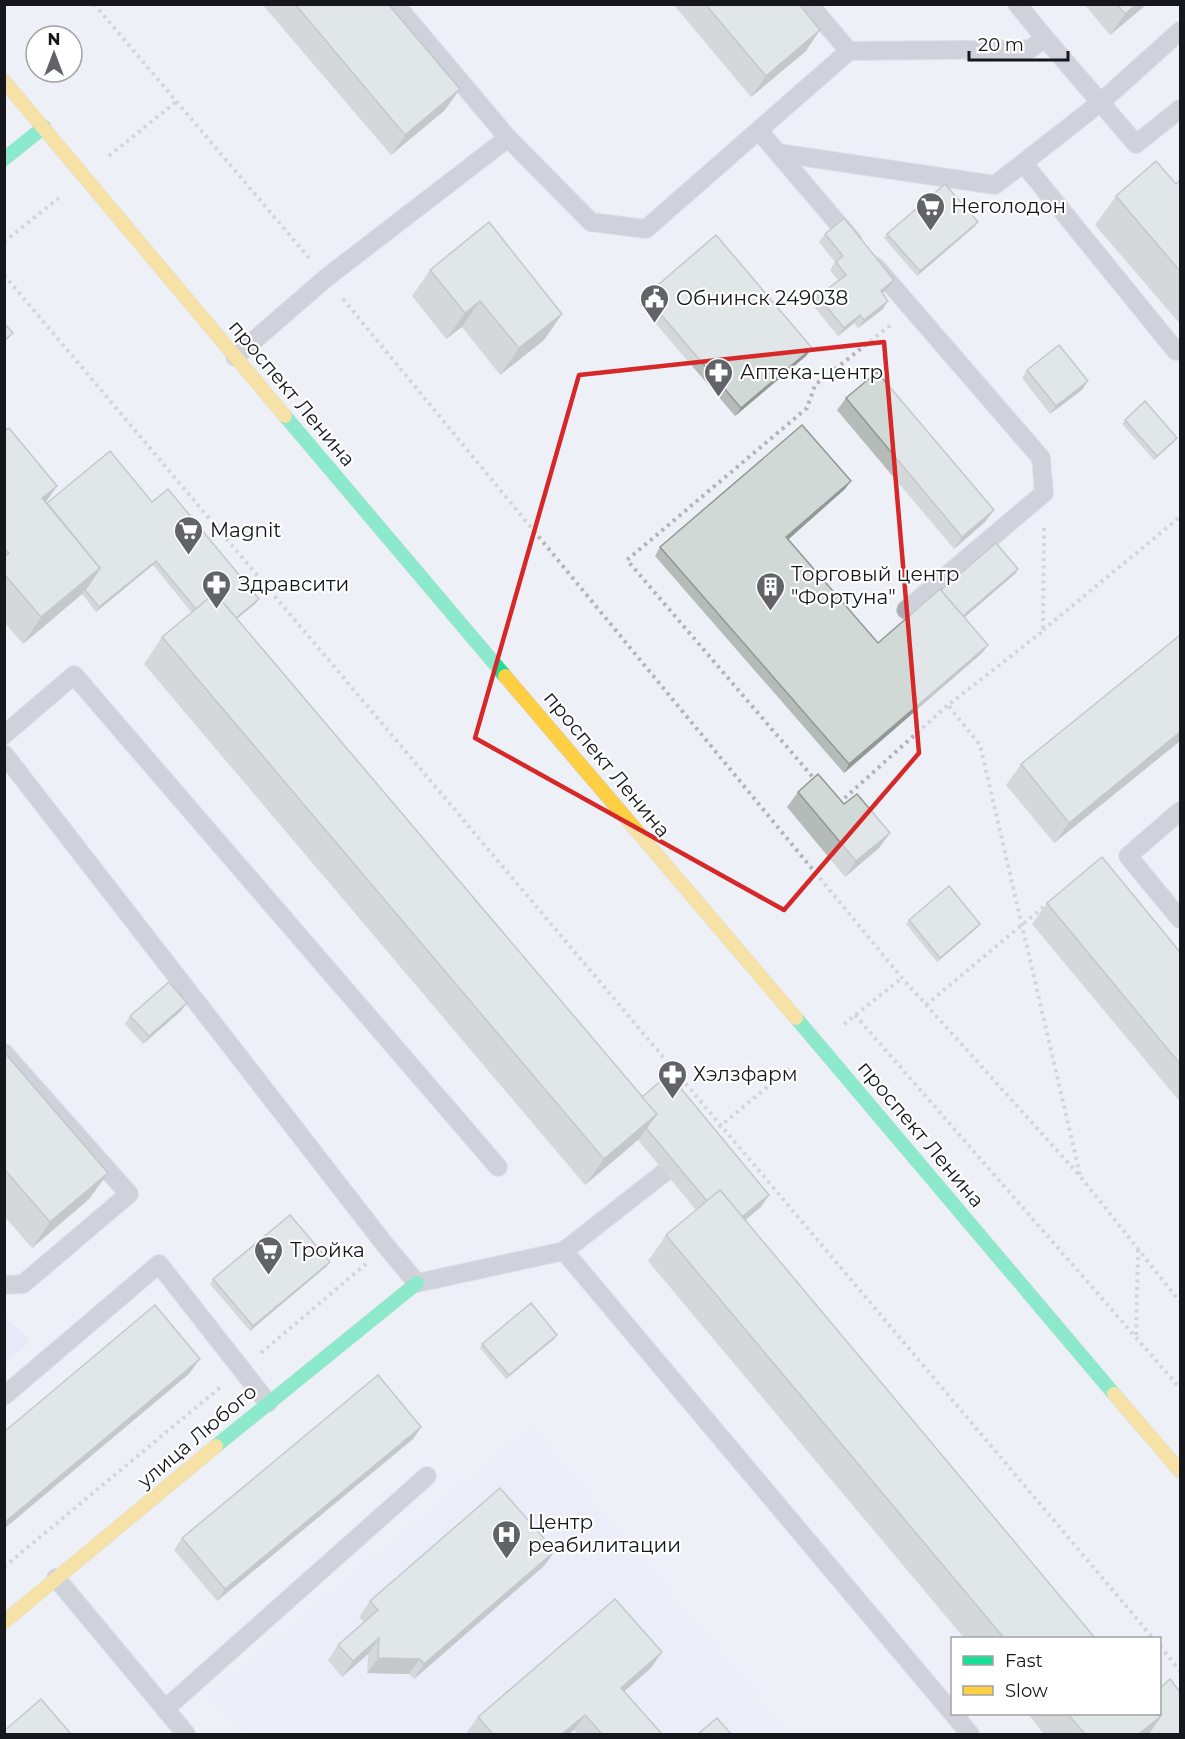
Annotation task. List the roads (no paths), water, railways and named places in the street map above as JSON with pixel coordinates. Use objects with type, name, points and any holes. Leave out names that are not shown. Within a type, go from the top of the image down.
[{"type":"main road","name":"проспект Ленина","points":[[4,81],[235,357],[1180,1471]]},
{"type":"main road","points":[[4,159],[44,127]]},
{"type":"main road","name":"улица Любого","points":[[4,1622],[268,1402],[417,1283]]},
{"type":"lane","points":[[395,4],[508,138],[591,222],[646,228],[849,51],[1030,49],[1045,38]]},
{"type":"lane","points":[[809,4],[849,51]]},
{"type":"lane","points":[[1017,4],[1137,144],[1180,109]]},
{"type":"lane","points":[[778,153],[995,185],[1101,102],[1180,30]]},
{"type":"lane","points":[[759,130],[1041,458],[1044,493],[906,610]]},
{"type":"lane","points":[[235,357],[326,278],[508,138]]},
{"type":"lane","points":[[1024,164],[1176,351],[1180,347]]},
{"type":"lane","points":[[4,735],[74,675],[498,1167]]},
{"type":"lane","points":[[8,765],[417,1283],[564,1251],[664,1172]]},
{"type":"lane","points":[[1180,811],[1128,856],[1180,919]]},
{"type":"lane","points":[[4,1053],[129,1194],[23,1284],[4,1285]]},
{"type":"lane","points":[[564,1251],[951,1711]]},
{"type":"lane","points":[[4,1396],[159,1264],[268,1402]]},
{"type":"lane","points":[[165,1709],[427,1476]]},
{"type":"lane","points":[[57,1578],[186,1734]]},
{"type":"lane","points":[[954,1715],[970,1734]]},
{"type":"place","name":"Неголодон","points":[[930,232]]},
{"type":"place","name":"Обнинск 249038","points":[[655,324]]},
{"type":"place","name":"Аптека-центр","points":[[719,398]]},
{"type":"place","name":"Magnit","points":[[189,556]]},
{"type":"place","name":"Здравсити","points":[[217,610]]},
{"type":"place","name":"Торговый центр \"Фортуна\"","points":[[770,612]]},
{"type":"place","name":"Хэлзфарм","points":[[672,1100]]},
{"type":"place","name":"Тройка","points":[[269,1276]]},
{"type":"place","name":"Центр реабилитации","points":[[507,1560]]}]
